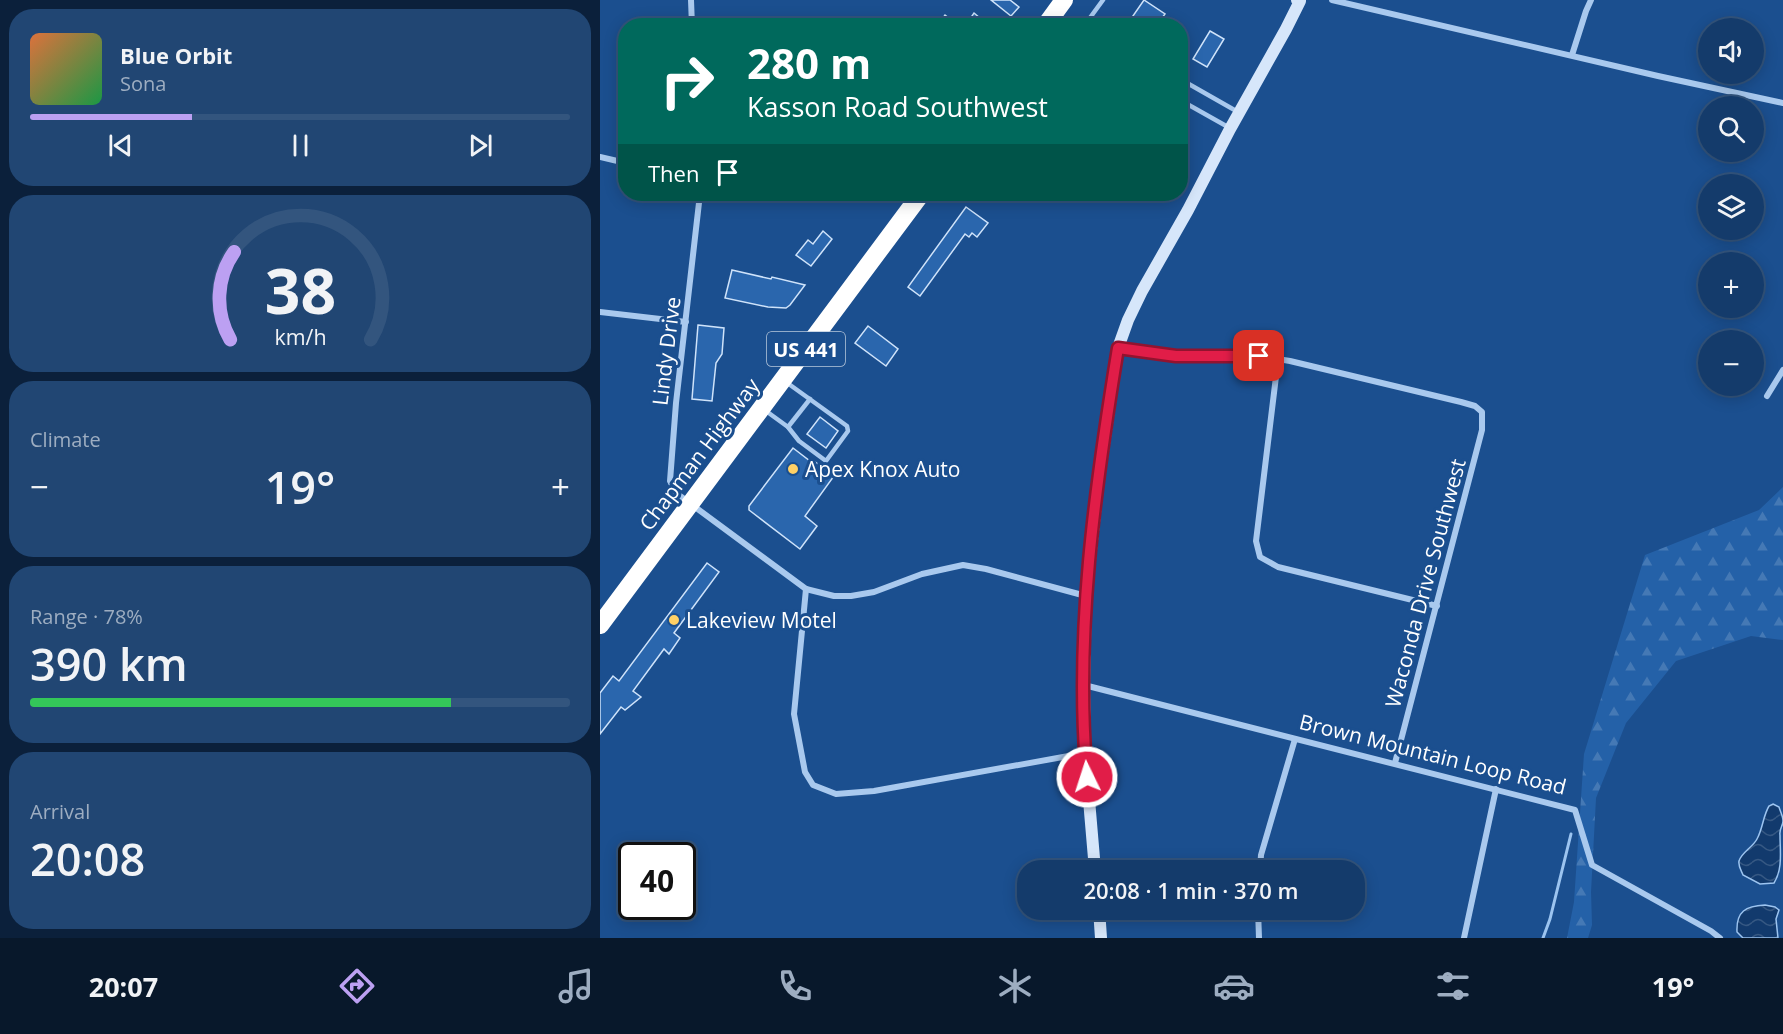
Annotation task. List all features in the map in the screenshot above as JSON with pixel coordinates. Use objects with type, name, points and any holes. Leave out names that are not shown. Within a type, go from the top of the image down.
[{"type":"highway","points":[[1051,18],[1064,0]]},
{"type":"highway","name":"Chapman Highway","points":[[600,625],[916,201]]},
{"type":"street","points":[[691,0],[692,18]]},
{"type":"street","points":[[1094,860],[1084,753],[1083,685],[1086,596],[1102,452],[1118,348],[1142,291],[1282,38],[1299,0]]},
{"type":"street","points":[[1332,0],[1783,103]]},
{"type":"street","points":[[1572,55],[1591,0]]},
{"type":"street","points":[[600,157],[618,161]]},
{"type":"street","name":"Lindy Drive","points":[[699,201],[676,403],[670,481],[676,493],[806,589]]},
{"type":"street","points":[[600,312],[686,322]]},
{"type":"street","points":[[1118,348],[1176,356],[1259,356],[1278,360],[1256,541],[1260,557],[1278,567],[1437,606]]},
{"type":"street","name":"Waconda Drive Southwest","points":[[1278,360],[1461,402],[1475,406],[1482,412],[1484,418],[1395,763]]},
{"type":"street","points":[[1767,396],[1783,370]]},
{"type":"street","points":[[1084,753],[874,791],[836,794],[813,785],[805,772],[794,714],[806,589],[834,596],[851,596],[874,592],[922,574],[963,565],[1086,596]]},
{"type":"street","name":"Brown Mountain Loop Road","points":[[1083,685],[1575,810],[1592,865],[1720,938]]},
{"type":"street","points":[[1261,860],[1295,739]]},
{"type":"street","points":[[1464,938],[1496,789]]},
{"type":"street","points":[[1100,920],[1101,938]]},
{"type":"street","points":[[1258,920],[1259,938]]},
{"type":"lane","points":[[1090,18],[1103,0]]},
{"type":"lane","points":[[1188,83],[1239,112]]},
{"type":"lane","points":[[1188,105],[1230,129]]},
{"type":"lane","points":[[762,408],[788,427],[799,441],[826,461],[848,431],[847,426],[782,380]]},
{"type":"lane","points":[[788,427],[810,399]]},
{"type":"green space","points":[[1783,487],[1783,640],[1751,636],[1676,661],[1626,723],[1596,798],[1591,892],[1592,925],[1588,938],[1567,938],[1574,902],[1584,754],[1645,555],[1759,510]]},
{"type":"water","points":[[1773,804],[1779,807],[1783,819],[1780,833],[1780,866],[1774,883],[1760,884],[1743,875],[1739,861],[1757,839],[1767,810]]},
{"type":"water","points":[[1765,905],[1779,910],[1776,919],[1778,938],[1743,938],[1737,932],[1740,914],[1748,908]]},
{"type":"building","points":[[991,0],[1010,0],[1019,7],[1011,16]]},
{"type":"building","points":[[1144,0],[1165,14],[1162,18],[1132,18]]},
{"type":"building","points":[[974,13],[980,18],[971,18]]},
{"type":"building","points":[[1210,31],[1224,39],[1207,67],[1193,59]]},
{"type":"building","points":[[966,207],[988,223],[977,237],[972,233],[969,237],[965,234],[920,296],[908,287]]},
{"type":"building","points":[[823,231],[832,239],[811,266],[796,255],[808,240],[813,244]]},
{"type":"building","points":[[732,270],[805,285],[786,308],[768,307],[725,298]]},
{"type":"building","points":[[698,325],[724,328],[722,354],[716,363],[712,401],[692,399]]},
{"type":"building","points":[[868,326],[898,349],[886,366],[855,343]]},
{"type":"building","points":[[820,417],[838,431],[826,448],[807,434]]},
{"type":"building","points":[[793,448],[834,476],[805,516],[817,526],[800,549],[749,510],[749,506]]},
{"type":"building","name":"Lakeview Motel","points":[[707,563],[719,572],[674,633],[680,638],[669,654],[664,649],[633,691],[641,697],[625,710],[621,707],[600,734],[600,693],[613,676],[619,681]]},
{"type":"waterway","points":[[1543,938],[1550,919],[1571,834]]},
{"type":"place","name":"Apex Knox Auto","points":[[793,469]]},
{"type":"place","name":"Lakeview Motel","points":[[674,620]]},
{"type":"route","points":[[1087,777],[1084,753],[1083,685],[1086,596],[1106,418],[1118,348],[1176,356],[1259,356]]}]
